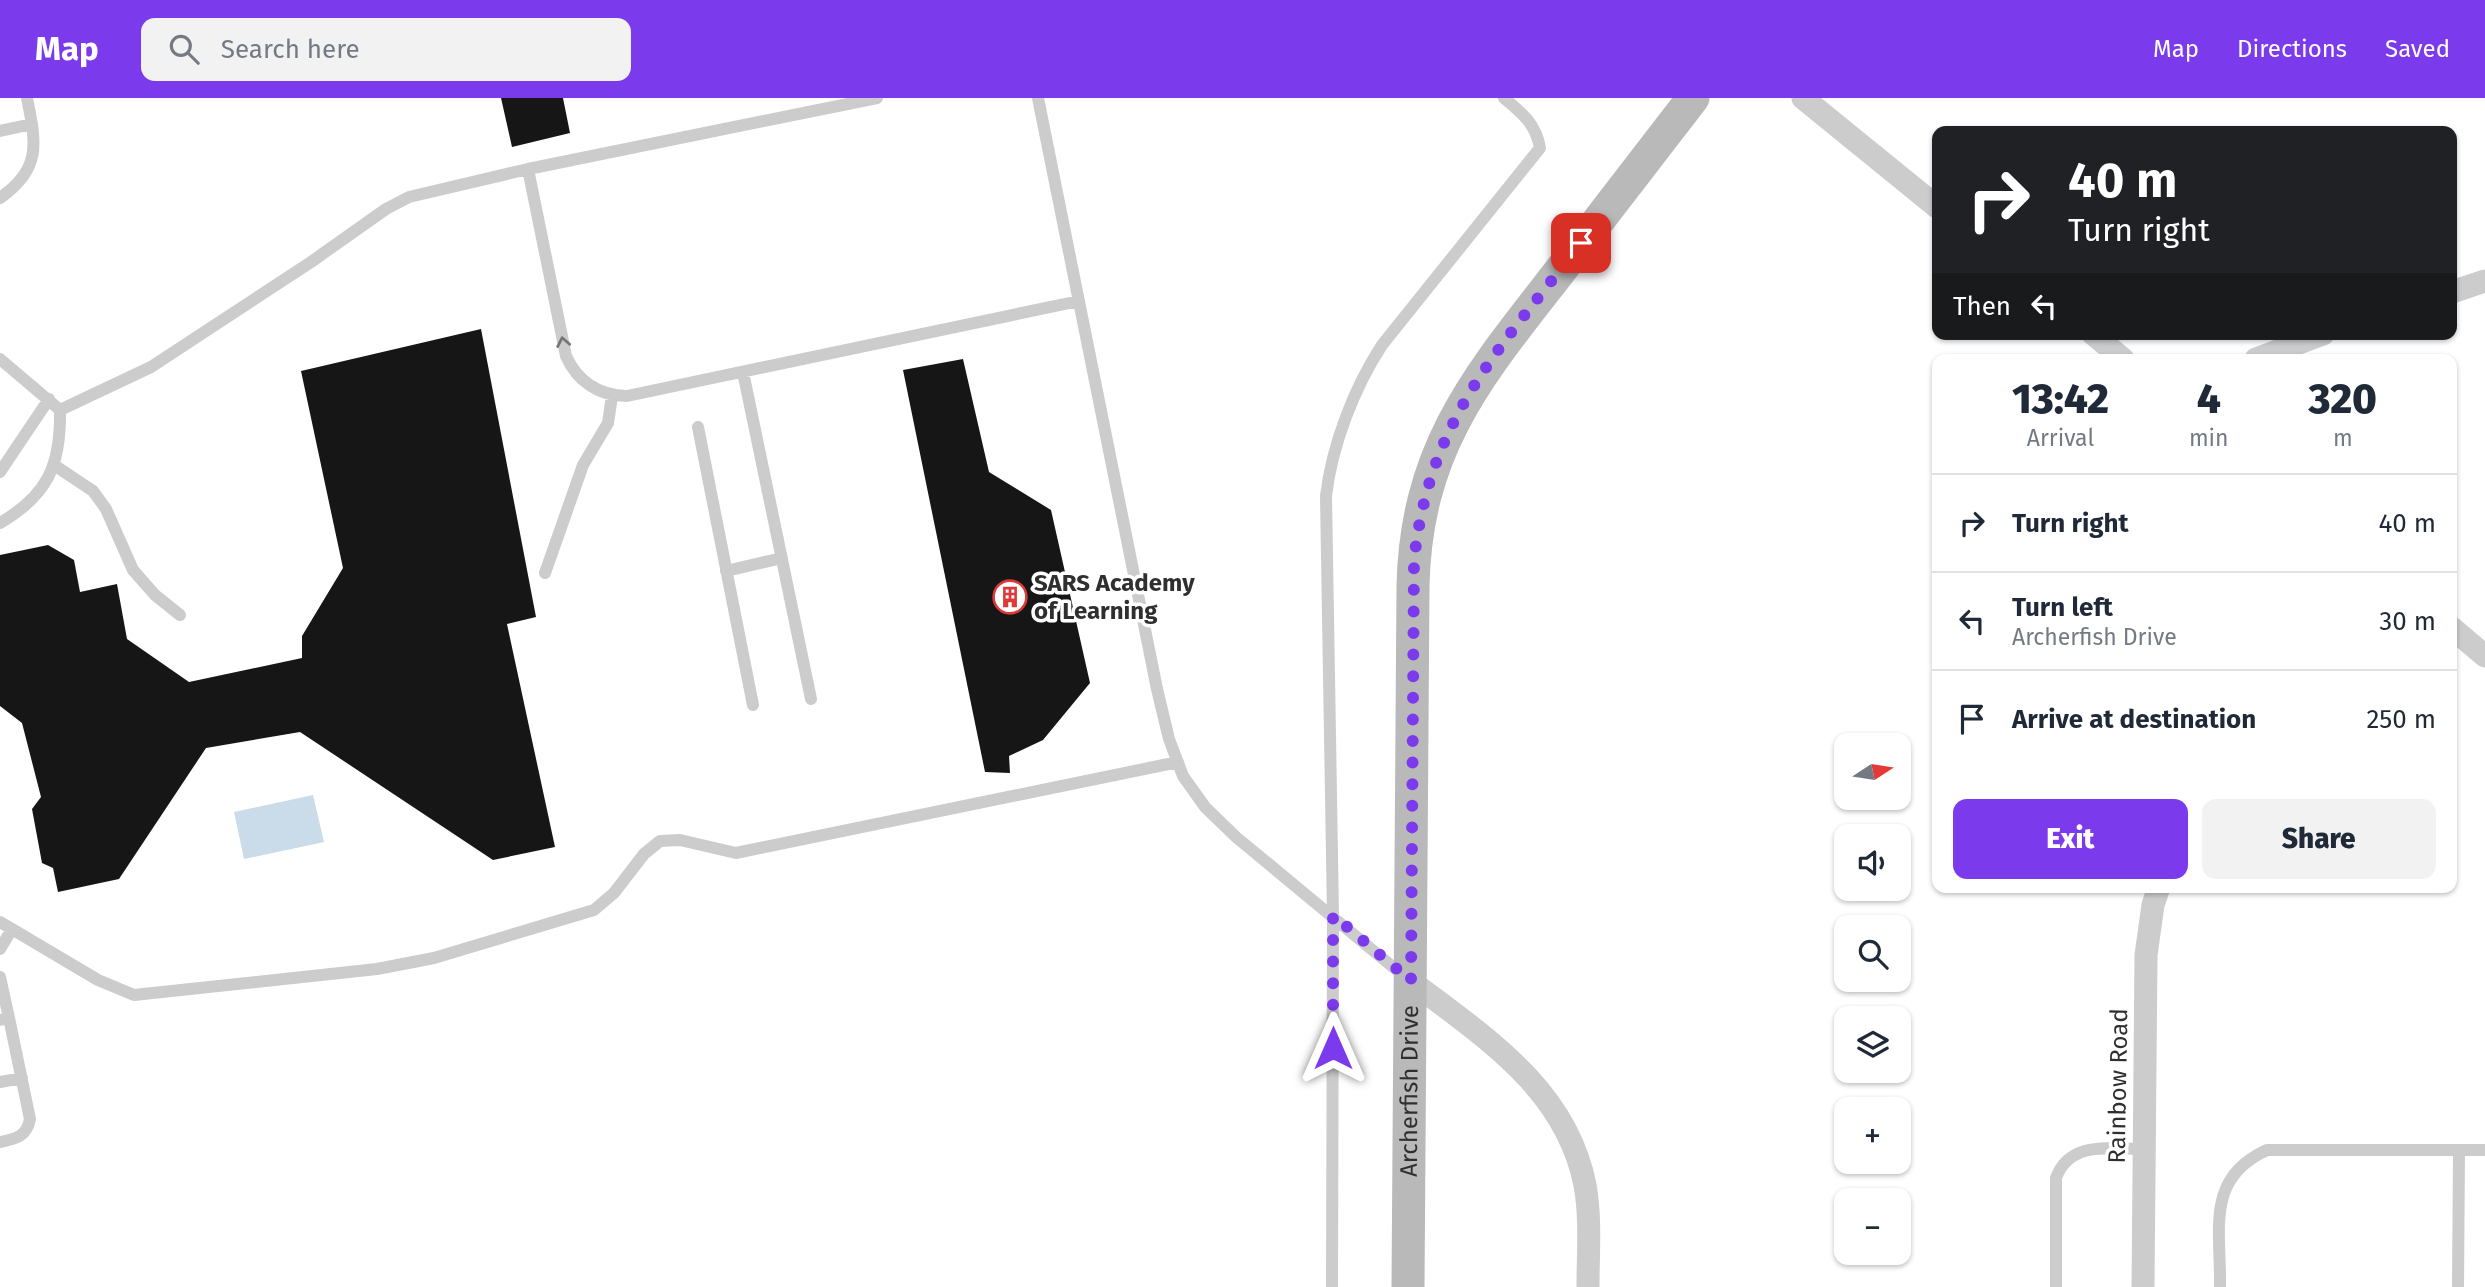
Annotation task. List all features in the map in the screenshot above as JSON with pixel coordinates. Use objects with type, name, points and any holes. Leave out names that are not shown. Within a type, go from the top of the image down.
[{"type":"street","name":"Archerfish Drive","points":[[1408,1287],[1414,561],[1421,513],[1434,463],[1451,422],[1486,368],[1693,98]]},
{"type":"street","points":[[1803,98],[1932,203]]},
{"type":"street","points":[[2457,290],[2485,281]]},
{"type":"street","points":[[2100,340],[2117,354]]},
{"type":"street","points":[[2269,354],[2307,340]]},
{"type":"street","points":[[2457,632],[2485,656]]},
{"type":"street","name":"Rainbow Road","points":[[2143,1287],[2146,955],[2157,893]]},
{"type":"street","points":[[1411,981],[1511,1058],[1553,1107],[1574,1147],[1585,1185],[1588,1287]]},
{"type":"lane","points":[[0,198],[10,191],[32,163],[36,144],[27,98]]},
{"type":"lane","points":[[60,410],[151,367],[397,201],[528,169],[877,98]]},
{"type":"lane","points":[[1038,98],[1157,689],[1178,762],[1193,792],[1219,821],[1411,981]]},
{"type":"lane","points":[[1332,1287],[1333,915],[1326,496],[1329,475],[1364,374],[1382,345],[1540,148],[1537,132],[1528,118],[1503,98]]},
{"type":"lane","points":[[0,131],[32,124]]},
{"type":"lane","points":[[528,169],[566,356],[574,373],[581,380],[612,396],[627,396],[1079,302]]},
{"type":"lane","points":[[0,359],[60,410],[60,446],[54,465],[34,498],[0,523]]},
{"type":"lane","points":[[743,372],[811,699]]},
{"type":"lane","points":[[545,573],[583,465],[608,424],[612,396]]},
{"type":"lane","points":[[0,472],[49,399]]},
{"type":"lane","points":[[698,427],[753,705]]},
{"type":"lane","points":[[54,465],[93,491],[106,509],[133,569],[155,595],[180,615]]},
{"type":"lane","points":[[726,572],[782,558]]},
{"type":"lane","points":[[0,922],[98,980],[134,995],[377,969],[434,958],[585,914],[614,893],[645,854],[660,841],[680,840],[736,853],[1178,762]]},
{"type":"lane","points":[[0,948],[12,929]]},
{"type":"lane","points":[[0,977],[5,1019],[22,1078],[30,1119],[28,1129],[19,1138],[0,1142]]},
{"type":"lane","points":[[0,1082],[22,1078]]},
{"type":"lane","points":[[2056,1287],[2056,1178],[2061,1165],[2091,1148],[2144,1149]]},
{"type":"lane","points":[[2220,1287],[2221,1200],[2225,1184],[2246,1159],[2267,1150],[2485,1150]]},
{"type":"lane","points":[[2458,1287],[2459,1150]]},
{"type":"water","points":[[313,795],[324,842],[244,859],[234,812]]},
{"type":"building","points":[[501,98],[563,98],[570,133],[512,147]]},
{"type":"building","points":[[481,329],[536,617],[507,624],[555,847],[493,860],[300,732],[206,748],[119,879],[58,892],[53,868],[42,863],[32,809],[41,797],[22,723],[0,706],[0,555],[48,545],[74,560],[80,592],[117,584],[127,639],[189,682],[302,658],[302,636],[343,568],[301,371]]},
{"type":"building","name":"SARS Academy of Learning","points":[[963,359],[989,472],[1051,510],[1090,683],[1043,740],[1009,756],[1010,773],[985,772],[903,370]]},
{"type":"place","name":"SARS Academy of Learning","points":[[1010,597]]},
{"type":"route","points":[[1333,1048],[1333,915],[1411,981],[1414,561],[1426,488],[1451,422],[1467,394],[1581,243]]}]
